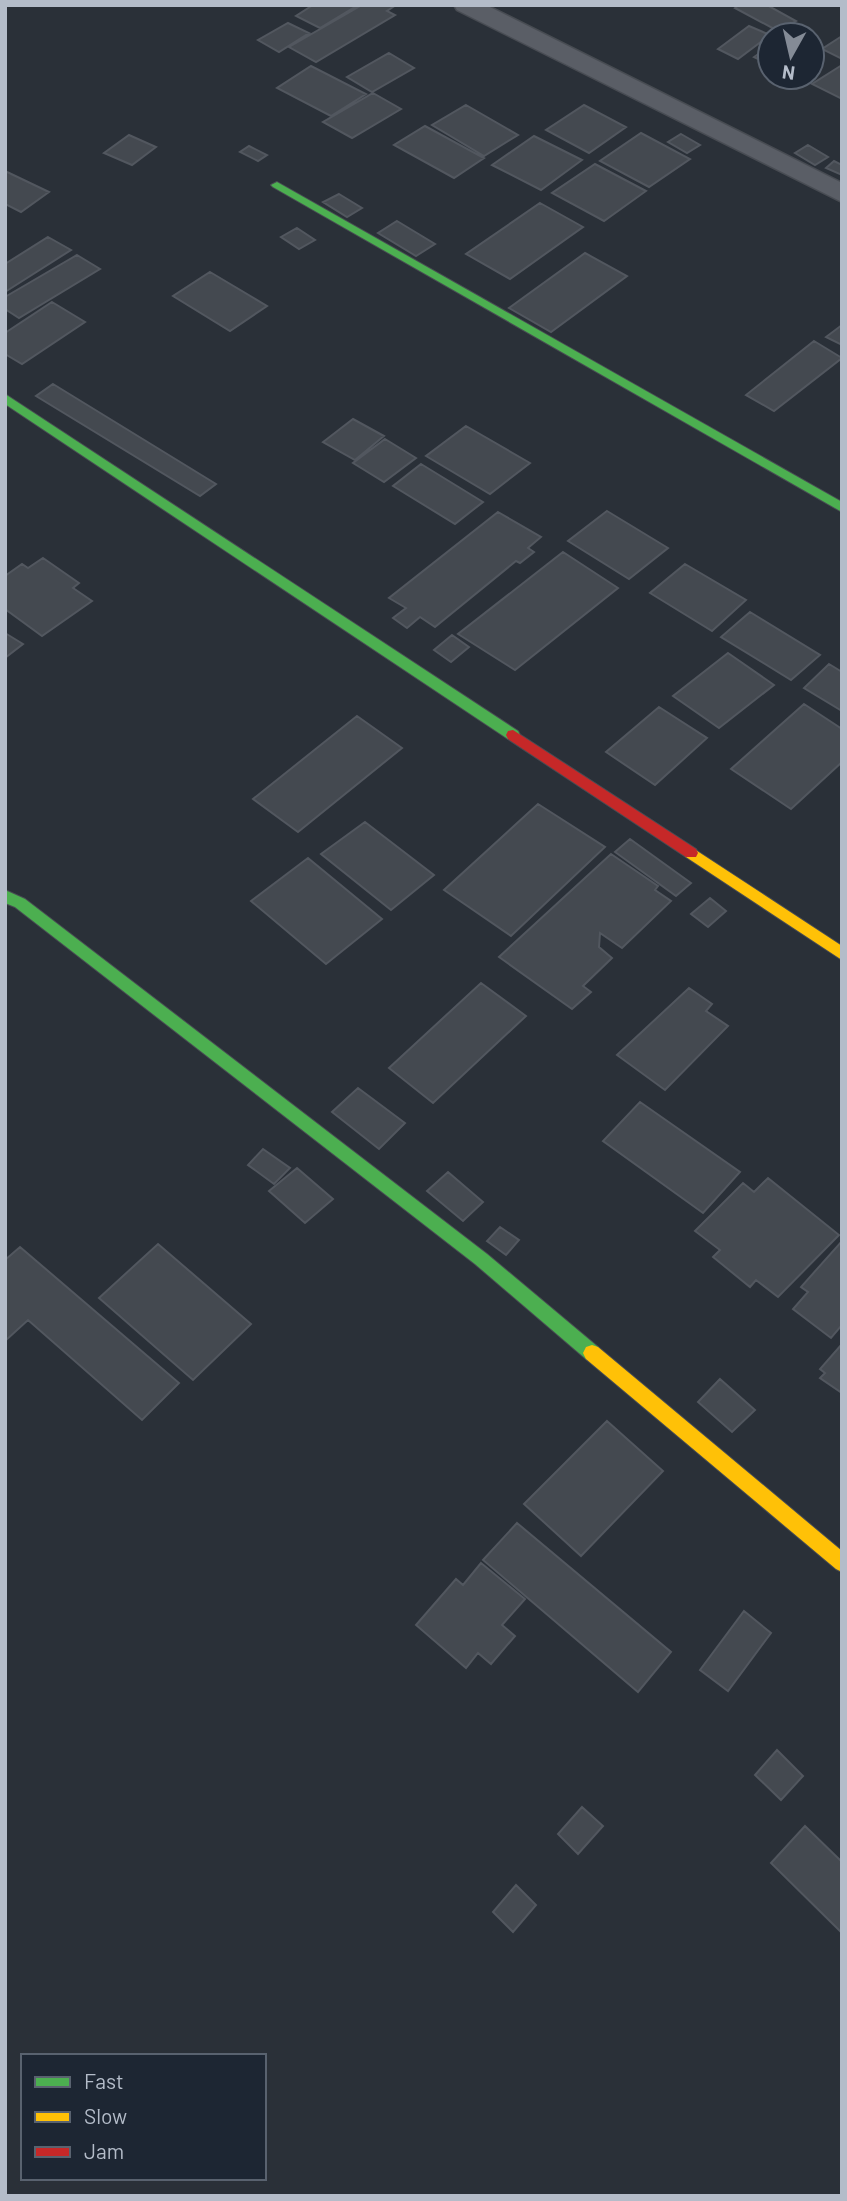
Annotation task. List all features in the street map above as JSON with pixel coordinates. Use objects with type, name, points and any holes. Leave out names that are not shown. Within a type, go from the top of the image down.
[{"type":"street","points":[[466,5],[842,194]]},
{"type":"street","points":[[277,186],[842,508]]},
{"type":"street","points":[[5,398],[842,954]]},
{"type":"street","points":[[5,895],[20,903],[481,1259],[842,1563]]},
{"type":"building","points":[[313,5],[358,5],[320,28],[296,16]]},
{"type":"building","points":[[362,5],[396,5],[387,11],[395,15],[316,62],[289,47]]},
{"type":"building","points":[[739,5],[767,5],[796,21],[759,21],[735,8]]},
{"type":"building","points":[[288,23],[309,33],[279,52],[258,40]]},
{"type":"building","points":[[749,26],[756,29],[756,46],[738,59],[718,49]]},
{"type":"building","points":[[842,36],[842,59],[826,51],[826,46]]},
{"type":"building","points":[[389,53],[414,68],[372,92],[347,77]]},
{"type":"building","points":[[842,65],[842,99],[826,91],[826,75]]},
{"type":"building","points":[[311,66],[366,94],[331,116],[277,88]]},
{"type":"building","points":[[373,93],[401,109],[352,138],[323,122]]},
{"type":"building","points":[[466,105],[518,135],[484,156],[432,125]]},
{"type":"building","points":[[584,105],[626,127],[589,153],[546,130]]},
{"type":"building","points":[[425,126],[484,158],[454,178],[394,145]]},
{"type":"building","points":[[641,133],[690,159],[649,187],[600,161]]},
{"type":"building","points":[[681,134],[700,145],[687,153],[668,142]]},
{"type":"building","points":[[129,135],[156,147],[132,165],[104,153]]},
{"type":"building","points":[[534,136],[582,160],[541,190],[492,165]]},
{"type":"building","points":[[808,145],[828,157],[815,165],[795,153]]},
{"type":"building","points":[[249,146],[267,155],[258,161],[240,152]]},
{"type":"building","points":[[834,161],[842,165],[842,175],[826,168]]},
{"type":"building","points":[[595,164],[646,191],[604,221],[552,193]]},
{"type":"building","points":[[5,171],[49,192],[21,212],[5,204]]},
{"type":"building","points":[[339,194],[362,208],[347,217],[323,202]]},
{"type":"building","points":[[540,203],[583,227],[510,279],[466,254]]},
{"type":"building","points":[[397,221],[435,244],[416,256],[378,233]]},
{"type":"building","points":[[297,228],[315,240],[299,249],[281,237]]},
{"type":"building","points":[[48,237],[71,250],[5,292],[5,264]]},
{"type":"building","points":[[585,253],[627,276],[551,332],[509,308]]},
{"type":"building","points":[[77,255],[100,269],[19,318],[5,309],[5,297]]},
{"type":"building","points":[[210,272],[267,306],[230,331],[173,296]]},
{"type":"building","points":[[52,302],[85,322],[22,364],[5,354],[5,333]]},
{"type":"building","points":[[842,325],[842,345],[826,337]]},
{"type":"building","points":[[814,341],[842,358],[774,411],[746,395]]},
{"type":"building","points":[[53,384],[216,484],[200,496],[36,396]]},
{"type":"building","points":[[353,419],[384,436],[355,460],[323,442]]},
{"type":"building","points":[[466,426],[530,463],[490,494],[426,456]]},
{"type":"building","points":[[385,439],[416,458],[384,482],[353,463]]},
{"type":"building","points":[[421,464],[483,502],[455,524],[393,486]]},
{"type":"building","points":[[607,511],[668,548],[629,579],[568,541]]},
{"type":"building","points":[[498,512],[541,537],[528,548],[534,552],[520,563],[516,561],[435,627],[420,617],[407,628],[393,618],[406,608],[389,598]]},
{"type":"building","points":[[563,552],[618,588],[515,670],[458,634]]},
{"type":"building","points":[[43,558],[79,583],[73,588],[92,601],[42,636],[5,609],[5,576],[22,564],[28,568]]},
{"type":"building","points":[[685,564],[746,600],[712,631],[650,593]]},
{"type":"building","points":[[750,612],[820,655],[791,680],[721,637]]},
{"type":"building","points":[[5,633],[23,644],[5,658]]},
{"type":"building","points":[[452,635],[469,647],[451,662],[434,650]]},
{"type":"building","points":[[728,653],[774,685],[719,728],[673,696]]},
{"type":"building","points":[[829,664],[842,672],[842,711],[804,688]]},
{"type":"building","points":[[804,704],[842,729],[842,762],[791,809],[731,769]]},
{"type":"building","points":[[659,707],[707,738],[655,785],[606,752]]},
{"type":"building","points":[[357,716],[402,748],[298,832],[253,799]]},
{"type":"building","points":[[538,804],[605,847],[511,936],[444,890]]},
{"type":"building","points":[[365,822],[434,875],[391,910],[321,854]]},
{"type":"building","points":[[630,839],[691,883],[676,896],[615,852]]},
{"type":"building","points":[[611,854],[658,886],[655,890],[671,901],[622,948],[600,933],[599,947],[612,958],[583,986],[591,992],[572,1009],[499,957]]},
{"type":"building","points":[[308,858],[382,919],[326,964],[251,901]]},
{"type":"building","points":[[710,898],[726,911],[708,927],[691,914]]},
{"type":"building","points":[[481,983],[526,1016],[433,1103],[389,1068]]},
{"type":"building","points":[[689,988],[712,1004],[706,1011],[728,1026],[665,1090],[617,1055]]},
{"type":"building","points":[[358,1088],[405,1123],[379,1149],[332,1112]]},
{"type":"building","points":[[640,1102],[740,1172],[703,1213],[603,1141]]},
{"type":"building","points":[[263,1149],[290,1168],[274,1184],[248,1165]]},
{"type":"building","points":[[297,1168],[333,1199],[305,1223],[269,1191]]},
{"type":"building","points":[[448,1172],[483,1202],[463,1221],[427,1191]]},
{"type":"building","points":[[768,1178],[839,1235],[778,1297],[756,1280],[750,1287],[713,1257],[720,1250],[695,1231],[743,1183],[754,1192]]},
{"type":"building","points":[[500,1227],[519,1240],[506,1255],[487,1241]]},
{"type":"building","points":[[842,1241],[842,1325],[831,1338],[793,1309],[808,1292],[801,1287]]},
{"type":"building","points":[[158,1244],[251,1324],[193,1380],[99,1298]]},
{"type":"building","points":[[20,1247],[179,1383],[142,1420],[28,1320],[5,1341],[5,1260]]},
{"type":"building","points":[[842,1344],[842,1393],[820,1378],[825,1373],[820,1369]]},
{"type":"building","points":[[720,1379],[755,1410],[732,1432],[698,1402]]},
{"type":"building","points":[[607,1421],[663,1471],[581,1556],[524,1504]]},
{"type":"building","points":[[517,1523],[671,1652],[638,1692],[483,1560]]},
{"type":"building","points":[[481,1563],[525,1599],[502,1625],[515,1636],[491,1664],[478,1653],[466,1668],[416,1625],[456,1579],[463,1585]]},
{"type":"building","points":[[744,1611],[771,1633],[728,1691],[700,1670]]},
{"type":"building","points":[[777,1750],[803,1776],[781,1800],[755,1775]]},
{"type":"building","points":[[582,1807],[603,1826],[578,1854],[558,1834]]},
{"type":"building","points":[[805,1826],[842,1862],[842,1933],[771,1863]]},
{"type":"building","points":[[516,1885],[536,1905],[513,1932],[493,1912]]},
{"type":"traffic: fast","points":[[277,185],[842,508]]},
{"type":"traffic: fast","points":[[5,398],[513,735]]},
{"type":"traffic: fast","points":[[5,896],[20,903],[481,1259],[592,1353]]},
{"type":"traffic: slow","points":[[691,853],[842,954]]},
{"type":"traffic: slow","points":[[592,1353],[842,1563]]},
{"type":"traffic: jam","points":[[513,735],[691,853]]}]
